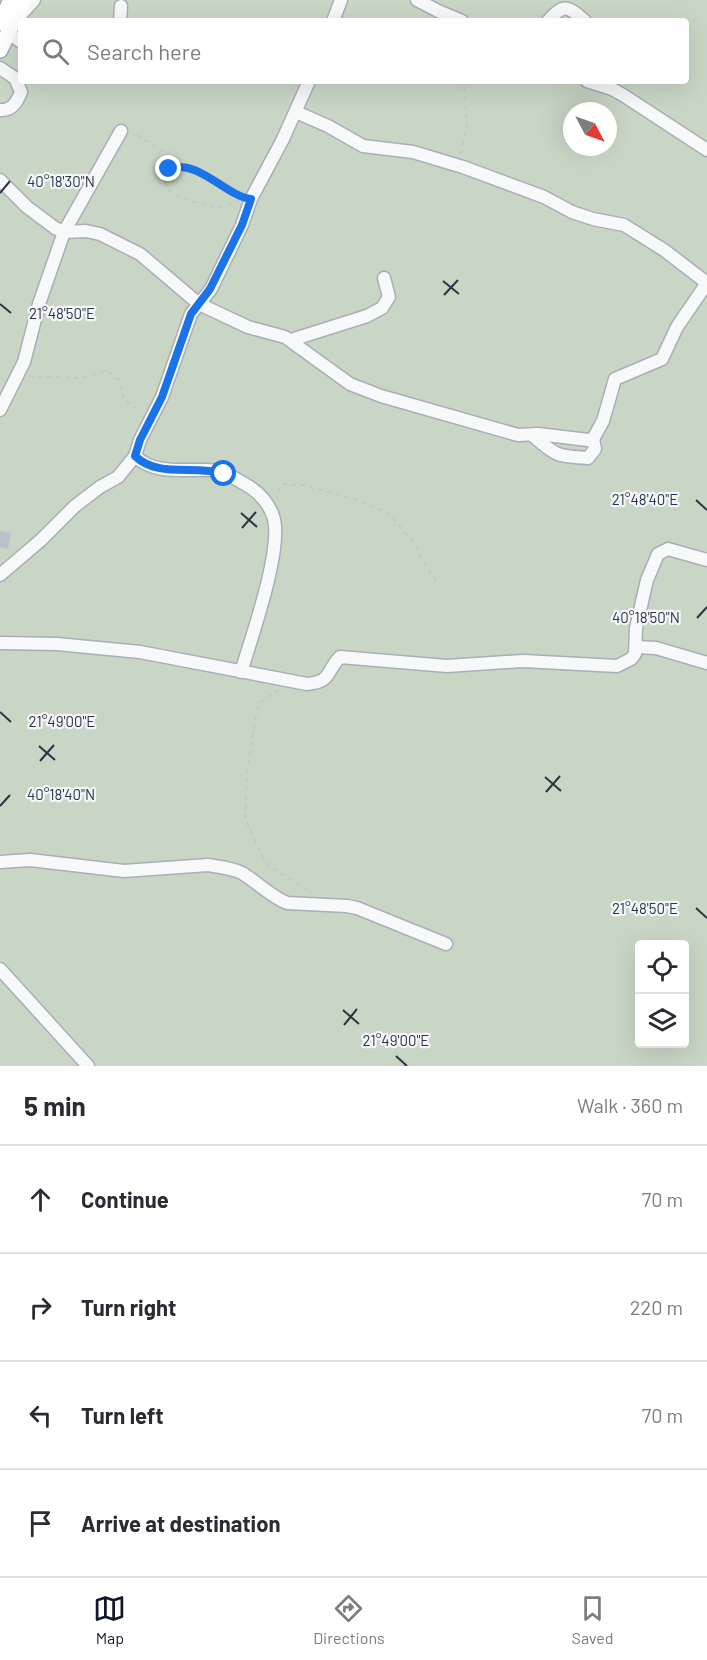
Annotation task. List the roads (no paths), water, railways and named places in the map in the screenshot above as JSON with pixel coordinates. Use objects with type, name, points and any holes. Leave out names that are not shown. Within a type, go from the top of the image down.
[{"type":"main road","points":[[11,0],[11,29]]},
{"type":"main road","points":[[0,50],[24,0]]},
{"type":"street","points":[[20,18],[34,0]]},
{"type":"street","points":[[334,18],[341,0]]},
{"type":"street","points":[[417,0],[455,18]]},
{"type":"street","points":[[120,18],[121,6]]},
{"type":"street","points":[[551,18],[558,10],[568,8],[581,18]]},
{"type":"street","points":[[0,68],[15,78],[21,92],[13,106],[0,110]]},
{"type":"street","points":[[0,575],[41,540],[75,506],[118,477],[135,456],[140,440],[162,397],[191,314],[210,289],[308,84]]},
{"type":"street","points":[[596,84],[623,95],[707,150]]},
{"type":"street","points":[[296,112],[328,126],[363,146],[413,153],[463,167],[544,197],[572,212],[624,225],[664,250],[707,283],[677,327],[662,359],[615,379],[603,421],[593,439],[595,449],[588,458],[561,457],[554,454],[532,435]]},
{"type":"street","points":[[0,410],[24,362],[39,304],[64,232],[121,131]]},
{"type":"street","points":[[0,180],[42,220],[64,232],[86,231],[100,234],[140,254],[199,304],[248,327],[291,340],[344,381],[357,388],[510,433],[593,439]]},
{"type":"street","points":[[291,340],[367,316],[382,308],[388,297],[384,278]]},
{"type":"street","points":[[135,456],[142,463],[155,468],[213,470],[231,476],[253,488],[273,516],[276,534],[271,563],[260,611],[241,672]]},
{"type":"street","points":[[0,643],[57,644],[120,649],[307,684],[317,684],[329,675],[340,657],[447,666],[523,661],[617,666],[631,660],[635,654],[636,628],[645,590],[658,554],[668,549],[707,560]]},
{"type":"street","points":[[636,647],[656,648],[707,663]]},
{"type":"street","points":[[0,862],[30,860],[124,871],[208,865],[242,874],[287,903],[357,908],[446,944]]},
{"type":"street","points":[[0,969],[88,1066]]}]
